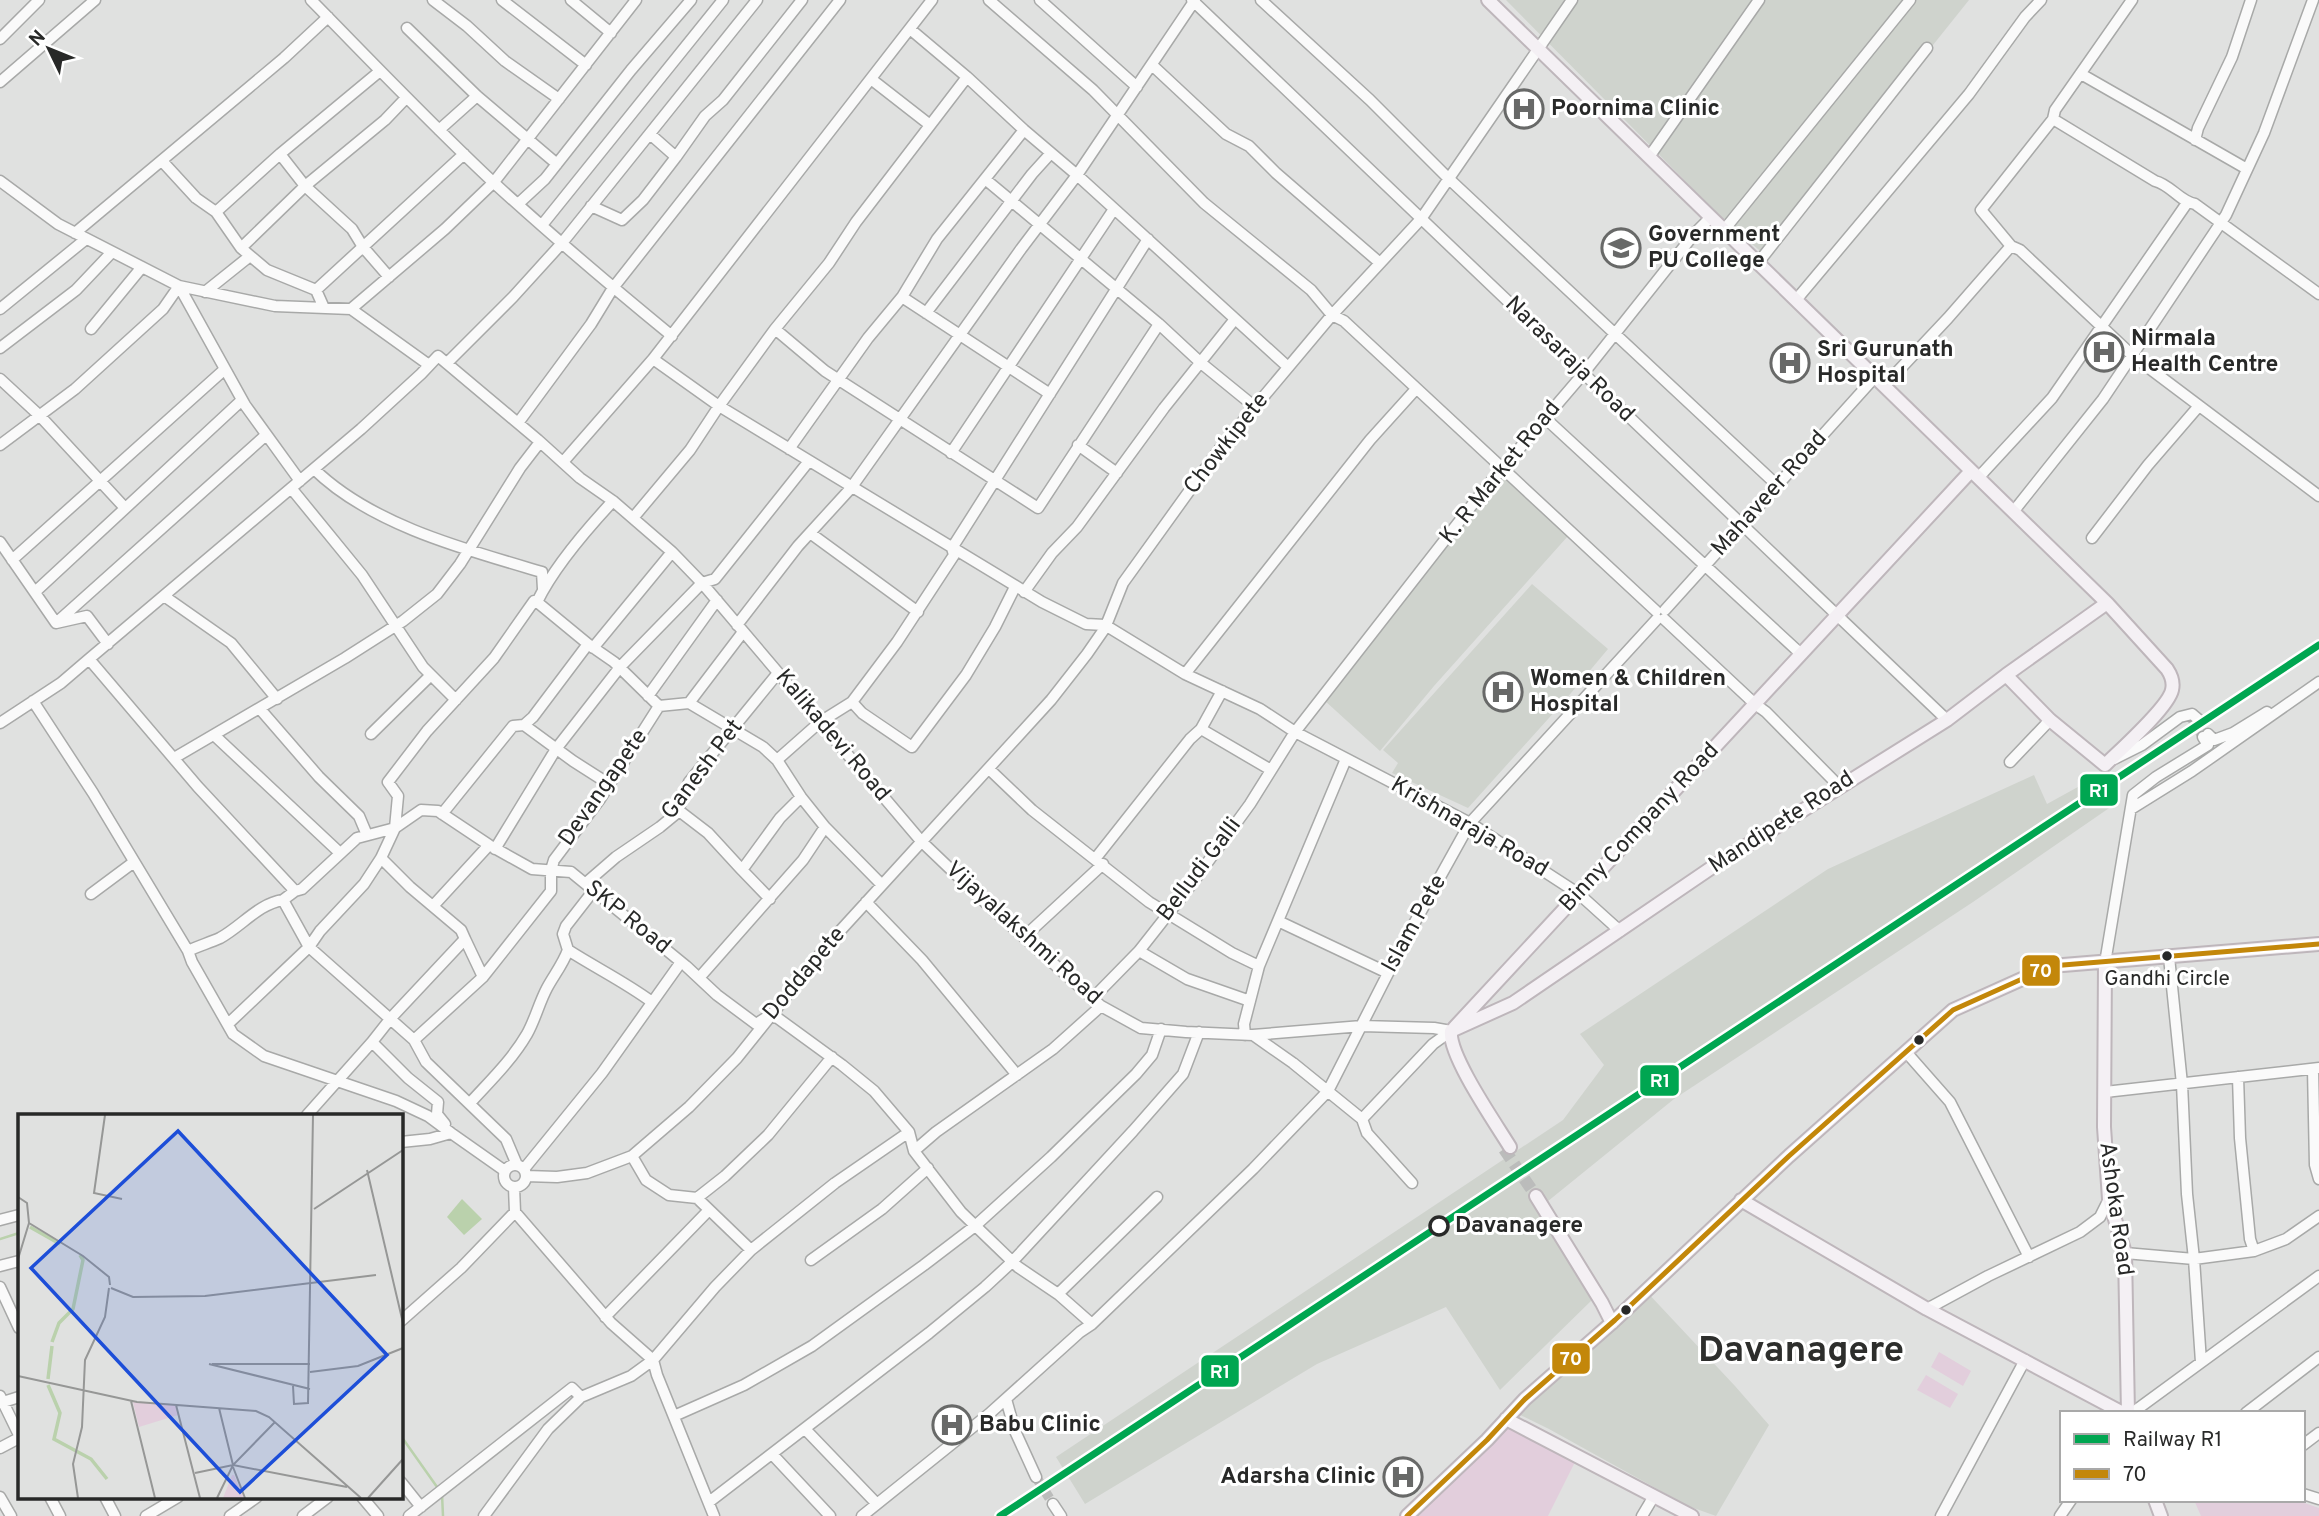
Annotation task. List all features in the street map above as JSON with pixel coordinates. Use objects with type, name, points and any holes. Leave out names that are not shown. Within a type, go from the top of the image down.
[{"type":"main road","points":[[1488,0],[2107,604],[2167,669],[2173,682],[2170,696],[2159,710],[2106,764],[2050,720],[2006,675]]},
{"type":"main road","name":"Binny Company Road","points":[[1449,1032],[1837,615],[1975,474]]},
{"type":"main road","name":"Mandipete Road","points":[[1449,1032],[1513,1003],[1714,866],[1947,720],[2107,604]]},
{"type":"main road","points":[[1407,1516],[1506,1419],[1741,1200],[1953,1010],[2051,967],[2319,944]]},
{"type":"main road","name":"Ashoka Road","points":[[2105,963],[2104,1127],[2109,1199],[2125,1253],[2127,1411]]},
{"type":"main road","points":[[1449,1032],[1458,1058],[1507,1148]]},
{"type":"main road","points":[[1538,1195],[1613,1321]]},
{"type":"main road","points":[[1741,1200],[1927,1309],[2123,1411]]},
{"type":"main road","points":[[1506,1419],[1692,1516]]},
{"type":"street","points":[[0,39],[39,0]]},
{"type":"street","points":[[0,82],[95,0]]},
{"type":"street","points":[[311,0],[494,182],[613,288],[672,336]]},
{"type":"street","points":[[433,0],[467,26],[505,61],[559,99]]},
{"type":"street","points":[[502,0],[586,65]]},
{"type":"street","points":[[571,0],[611,33]]},
{"type":"street","points":[[351,309],[445,229],[494,182],[636,0]]},
{"type":"street","points":[[518,204],[545,179],[631,70],[691,0]]},
{"type":"street","points":[[542,225],[723,0]]},
{"type":"street","points":[[0,723],[61,683],[108,644],[371,420],[438,356],[447,363],[513,298],[562,243],[757,0]]},
{"type":"street","points":[[592,206],[622,220],[643,200],[705,117],[723,100],[802,0]]},
{"type":"street","points":[[518,423],[591,324],[613,288],[840,0]]},
{"type":"street","points":[[563,462],[672,336],[932,0]]},
{"type":"street","points":[[989,0],[1093,90],[1204,203],[1311,290],[1332,315],[1344,321],[1503,467],[1766,712],[1839,786]]},
{"type":"street","points":[[1040,0],[1137,87]]},
{"type":"street","points":[[1261,0],[1777,485]]},
{"type":"street","name":"Chowkipete","points":[[921,841],[1051,700],[1087,654],[1105,625],[1123,583],[1218,451],[1332,315],[1421,219],[1572,0]]},
{"type":"street","points":[[1649,157],[1759,0]]},
{"type":"street","points":[[1724,230],[1910,0]]},
{"type":"street","points":[[1796,300],[1969,94],[2025,17],[2041,0]]},
{"type":"street","points":[[2132,0],[2055,110],[2053,119],[1981,210],[2011,246],[2021,250],[2133,356],[2319,496]]},
{"type":"street","points":[[2195,140],[2198,128],[2232,57],[2251,0]]},
{"type":"street","points":[[2013,512],[2103,399],[2222,223],[2264,133],[2313,0]]},
{"type":"street","points":[[689,703],[740,628],[810,533],[851,488],[1077,175],[1193,1]]},
{"type":"street","name":"Narasaraja Road","points":[[1193,1],[1947,720]]},
{"type":"street","points":[[75,233],[284,58],[328,17]]},
{"type":"street","points":[[407,28],[477,96],[557,164]]},
{"type":"street","points":[[910,29],[1077,175],[1288,367]]},
{"type":"street","points":[[1758,263],[1927,48]]},
{"type":"street","points":[[1152,65],[1226,134],[1249,146],[1276,173],[1380,263]]},
{"type":"street","points":[[216,212],[280,154],[380,71]]},
{"type":"street","points":[[2081,75],[2247,169]]},
{"type":"street","points":[[633,518],[690,450],[775,329],[829,264],[856,222],[967,77]]},
{"type":"street","points":[[871,79],[930,125]]},
{"type":"street","points":[[439,130],[477,96]]},
{"type":"street","points":[[241,248],[305,187],[385,120],[407,98]]},
{"type":"street","points":[[2053,119],[2162,183],[2187,203],[2195,204],[2319,294]]},
{"type":"street","points":[[789,449],[867,338],[902,297],[937,239],[1024,130]]},
{"type":"street","points":[[650,134],[676,158]]},
{"type":"street","points":[[316,290],[464,153]]},
{"type":"street","points":[[926,313],[1051,153]]},
{"type":"street","points":[[280,154],[305,187],[352,229],[363,247],[389,277]]},
{"type":"street","points":[[162,161],[196,198],[216,212],[241,248],[267,270],[316,290],[324,308]]},
{"type":"street","points":[[985,178],[1255,407]]},
{"type":"street","points":[[0,181],[58,225],[179,286],[275,306],[351,309],[429,365]]},
{"type":"street","points":[[1975,474],[2052,398],[2187,203]]},
{"type":"street","points":[[951,453],[1114,209]]},
{"type":"street","name":"K. R Market Road","points":[[1295,732],[1503,467],[1711,217]]},
{"type":"street","points":[[0,309],[86,239]]},
{"type":"street","points":[[777,760],[820,722],[852,702],[918,612],[954,555],[952,548],[1148,239]]},
{"type":"street","name":"Mahaveer Road","points":[[1469,823],[1777,485],[1879,382],[1948,318],[2011,246]]},
{"type":"street","points":[[0,348],[76,289],[112,252]]},
{"type":"street","points":[[205,292],[250,256]]},
{"type":"street","points":[[91,329],[142,267]]},
{"type":"street","points":[[179,286],[242,400],[300,481]]},
{"type":"street","points":[[0,444],[75,389],[163,309],[179,286]]},
{"type":"street","points":[[902,297],[1050,394]]},
{"type":"street","points":[[852,702],[862,713],[912,747],[966,675],[1020,589],[1077,527],[1164,408],[1235,320]]},
{"type":"street","points":[[775,329],[825,371],[1038,508],[1159,324]]},
{"type":"street","name":"Krishnaraja Road","points":[[653,359],[719,406],[1020,589],[1086,624],[1105,625],[1185,674],[1260,709],[1295,732],[1469,823],[1579,894],[1620,932]]},
{"type":"street","name":"Kalikadevi Road","points":[[447,363],[580,478],[613,501],[672,552],[702,583],[921,841]]},
{"type":"street","points":[[12,560],[225,369]]},
{"type":"street","points":[[0,380],[40,416],[125,508]]},
{"type":"street","points":[[1185,674],[1370,440],[1416,389]]},
{"type":"street","points":[[35,592],[242,400]]},
{"type":"street","points":[[2092,538],[2148,465],[2198,407]]},
{"type":"street","points":[[1545,418],[1801,654]]},
{"type":"street","points":[[56,623],[266,435]]},
{"type":"street","points":[[174,758],[277,699],[395,626],[437,594],[540,442]]},
{"type":"street","points":[[1078,445],[1117,473]]},
{"type":"street","points":[[433,906],[492,847],[556,749],[620,667],[702,583],[715,579],[809,461]]},
{"type":"street","points":[[314,469],[332,487],[373,511],[469,550],[542,572],[543,589]]},
{"type":"street","points":[[291,488],[362,575],[423,667],[456,700]]},
{"type":"street","points":[[228,1024],[309,947],[320,930],[364,884],[382,858],[395,828],[398,796],[388,782],[427,731],[494,658],[595,520],[613,501]]},
{"type":"street","points":[[810,533],[918,612]]},
{"type":"street","points":[[0,542],[56,623]]},
{"type":"street","points":[[188,951],[219,938],[270,902],[283,901],[302,889],[357,838],[395,828],[421,810],[438,811],[442,814],[513,726],[524,725],[533,717],[672,552]]},
{"type":"street","points":[[164,596],[230,643],[277,699]]},
{"type":"street","points":[[648,696],[716,600]]},
{"type":"street","points":[[537,602],[620,667],[659,706],[689,703],[762,747],[777,760],[825,827],[882,885]]},
{"type":"street","points":[[56,623],[87,616],[108,644]]},
{"type":"street","points":[[89,659],[174,758],[295,891]]},
{"type":"street","name":"Ganesh Pet","points":[[568,950],[563,934],[590,886],[616,857],[660,827],[678,810],[689,782],[778,673]]},
{"type":"street","points":[[371,734],[431,675]]},
{"type":"street","points":[[2131,809],[2192,771],[2319,682]]},
{"type":"street","points":[[1024,937],[1099,861],[1190,739],[1201,729],[1222,691]]},
{"type":"street","points":[[33,701],[188,951],[233,1034],[264,1056],[396,1101],[428,1116],[505,1171]]},
{"type":"street","name":"Devangapete","points":[[414,1040],[482,977],[551,891],[554,860],[609,784],[659,706]]},
{"type":"street","points":[[260,709],[319,777],[359,816],[367,835]]},
{"type":"street","points":[[2105,963],[2133,795],[2156,777],[2208,745],[2206,735],[2214,740],[2223,738],[2268,711],[2273,714]]},
{"type":"street","points":[[2106,764],[2133,754],[2185,718],[2196,720]]},
{"type":"street","points":[[2010,762],[2050,720]]},
{"type":"street","points":[[524,725],[609,784]]},
{"type":"street","points":[[1201,729],[1271,770]]},
{"type":"street","name":"Belludi Galli","points":[[914,1151],[936,1132],[1053,1049],[1096,1002],[1168,914],[1242,814],[1295,732]]},
{"type":"street","points":[[214,735],[340,853]]},
{"type":"street","points":[[1346,759],[1259,966],[1244,1024],[1249,1035],[1293,1063],[1362,1119],[1367,1133],[1412,1183]]},
{"type":"street","points":[[989,769],[1032,810],[1149,902],[1259,966]]},
{"type":"street","points":[[743,870],[780,818],[801,797]]},
{"type":"street","points":[[678,810],[708,833],[770,899]]},
{"type":"street","name":"SKP Road","points":[[442,814],[532,869],[571,872],[717,995],[756,1024],[772,1014]]},
{"type":"street","name":"Islam Pete","points":[[862,1516],[1006,1399],[1092,1324],[1254,1169],[1328,1091],[1469,823]]},
{"type":"street","points":[[699,978],[803,860],[825,827]]},
{"type":"street","name":"Doddapete","points":[[522,1170],[557,1177],[587,1173],[632,1156],[689,1107],[737,1058],[829,943],[921,841]]},
{"type":"street","name":"Vijayalakshmi Road","points":[[921,841],[1096,1002],[1141,1028],[1249,1035],[1362,1026],[1434,1028],[1449,1032]]},
{"type":"street","points":[[382,858],[410,887],[461,930],[482,977]]},
{"type":"street","points":[[91,894],[134,862]]},
{"type":"street","points":[[283,901],[309,947],[414,1040],[426,1062],[506,1139],[522,1170],[521,1185],[514,1187],[505,1181],[505,1171],[510,1165],[522,1170]]},
{"type":"street","points":[[866,902],[922,960],[1017,1075]]},
{"type":"street","points":[[1278,920],[1388,974]]},
{"type":"street","points":[[308,1114],[391,1018],[465,939]]},
{"type":"street","points":[[470,1103],[528,1032],[539,1003],[568,950],[597,969],[621,979],[652,1002]]},
{"type":"street","points":[[1139,951],[1187,979],[1250,1001]]},
{"type":"street","points":[[2169,957],[2182,1084],[2187,1194],[2201,1362]]},
{"type":"street","points":[[522,1170],[602,1073],[681,962]]},
{"type":"street","points":[[772,1014],[874,1091],[909,1132],[914,1151],[961,1212],[1012,1262],[1058,1294],[1092,1324]]},
{"type":"street","points":[[674,1416],[744,1385],[812,1346],[975,1226],[1136,1074],[1152,1055],[1161,1030]]},
{"type":"street","points":[[709,1502],[929,1333],[1012,1262],[1182,1074],[1199,1032]]},
{"type":"street","points":[[1362,1119],[1449,1032]]},
{"type":"street","points":[[372,1042],[408,1079],[438,1102],[437,1114],[451,1133]]},
{"type":"street","points":[[1906,1052],[1950,1102],[2029,1257]]},
{"type":"street","points":[[697,1198],[725,1176],[768,1135],[832,1057]]},
{"type":"street","points":[[2105,1092],[2316,1069],[2315,1165],[2319,1179]]},
{"type":"street","points":[[2238,1077],[2240,1138],[2253,1251]]},
{"type":"street","points":[[484,1516],[548,1429],[581,1397],[631,1376],[653,1360],[715,1287],[751,1250],[835,1183],[909,1132]]},
{"type":"street","points":[[402,1142],[430,1139],[451,1133]]},
{"type":"street","points":[[632,1156],[646,1180],[669,1195],[697,1198],[751,1250]]},
{"type":"street","points":[[811,1260],[882,1209],[928,1168]]},
{"type":"street","points":[[514,1187],[515,1212],[605,1317],[653,1360],[715,1516]]},
{"type":"street","points":[[1058,1294],[1157,1197]]},
{"type":"street","points":[[1927,1309],[2080,1232],[2100,1217],[2109,1199]]},
{"type":"street","points":[[605,1317],[709,1210]]},
{"type":"street","points":[[402,1320],[461,1268],[515,1212]]},
{"type":"street","points":[[0,1220],[18,1215]]},
{"type":"street","points":[[2125,1253],[2194,1259],[2253,1251],[2286,1239],[2319,1216]]},
{"type":"street","points":[[0,1266],[18,1261]]},
{"type":"street","points":[[2130,1411],[2319,1276]]},
{"type":"street","points":[[0,1287],[18,1326]]},
{"type":"street","points":[[2249,1411],[2319,1357]]},
{"type":"street","points":[[1941,1516],[2025,1360]]},
{"type":"street","points":[[409,1516],[572,1388],[581,1397]]},
{"type":"street","points":[[1006,1399],[1015,1431],[1036,1477]]},
{"type":"street","points":[[1,1400],[18,1435]]},
{"type":"street","points":[[805,1429],[877,1504]]},
{"type":"street","points":[[0,1448],[18,1438]]},
{"type":"street","points":[[772,1454],[830,1516]]},
{"type":"street","points":[[402,1483],[421,1507]]},
{"type":"street","points":[[1642,1516],[1654,1496]]},
{"type":"street","points":[[0,1497],[11,1516]]},
{"type":"street","points":[[50,1498],[56,1515]]},
{"type":"street","points":[[105,1498],[115,1516]]},
{"type":"street","points":[[152,1515],[177,1498]]},
{"type":"street","points":[[230,1516],[256,1498]]},
{"type":"street","points":[[303,1516],[327,1498]]},
{"type":"street","points":[[363,1498],[378,1516]]},
{"type":"street","points":[[1053,1504],[1061,1516]]},
{"type":"shaded area","points":[[1506,0],[1969,0],[1765,255],[1725,221]]},
{"type":"shaded area","points":[[1505,474],[1568,536],[1434,686],[1380,751],[1324,700]]},
{"type":"shaded area","name":"Women & Children Hospital","points":[[1532,584],[1608,649],[1468,808],[1392,773],[1398,763],[1383,750]]},
{"type":"shaded area","points":[[2034,775],[2047,804],[2096,777],[2115,804],[1973,902],[1674,1099],[1537,1210],[1592,1300],[1500,1390],[1446,1307],[1317,1364],[1085,1504],[1056,1457],[1563,1120],[1604,1065],[1580,1034],[1828,869]]},
{"type":"shaded area","points":[[462,1199],[482,1219],[464,1235],[447,1217]]},
{"type":"shaded area","points":[[1645,1290],[1769,1425],[1716,1516],[1688,1506],[1512,1411]]},
{"type":"shaded area","points":[[1939,1352],[1971,1371],[1963,1386],[1931,1367]]},
{"type":"shaded area","points":[[1926,1375],[1958,1394],[1950,1408],[1917,1390]]},
{"type":"shaded area","points":[[1505,1424],[1575,1462],[1548,1516],[1407,1516]]},
{"type":"shaded area","points":[[2195,1502],[2302,1502],[2319,1508],[2319,1516],[2201,1516]]},
{"type":"waterway","points":[[0,1239],[18,1233]]},
{"type":"waterway","points":[[402,1437],[442,1494],[443,1516]]},
{"type":"tunnel","points":[[2192,719],[2203,737]]},
{"type":"tunnel","points":[[1504,1149],[1536,1196]]},
{"type":"tunnel","points":[[1036,1477],[1053,1504]]},
{"type":"railway","points":[[1000,1516],[2319,645]]},
{"type":"rail line","name":"R1","points":[[1000,1516],[2319,645]]},
{"type":"transit line","name":"70","points":[[1407,1516],[1487,1440],[1525,1399],[1615,1320],[1789,1156],[1953,1010],[2051,966],[2319,944]]},
{"type":"place","name":"Poornima Clinic","points":[[1524,109]]},
{"type":"place","name":"Government PU College","points":[[1621,248]]},
{"type":"place","name":"Nirmala Health Centre","points":[[2104,352]]},
{"type":"place","name":"Sri Gurunath Hospital","points":[[1790,363]]},
{"type":"place","name":"Women & Children Hospital","points":[[1503,692]]},
{"type":"place","name":"Gandhi Circle","points":[[2167,956]]},
{"type":"place","name":"Davanagere","points":[[1439,1226]]},
{"type":"place","name":"Babu Clinic","points":[[952,1425]]},
{"type":"place","name":"Adarsha Clinic","points":[[1403,1477]]},
{"type":"district","name":"Davanagere","points":[[1801,1351]]}]
